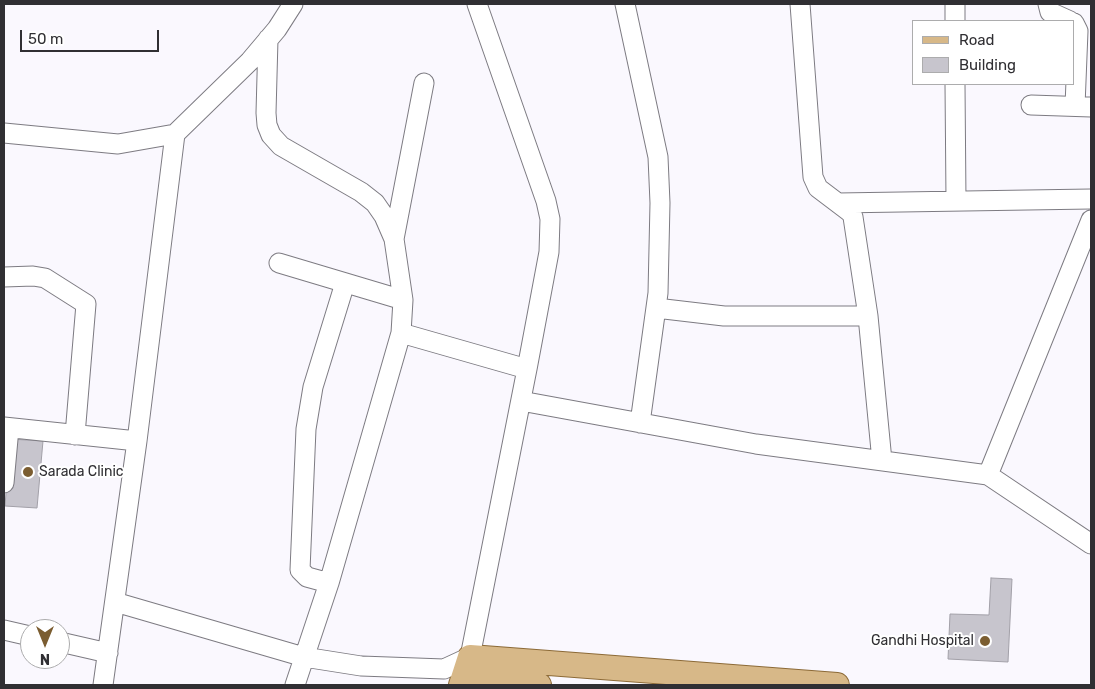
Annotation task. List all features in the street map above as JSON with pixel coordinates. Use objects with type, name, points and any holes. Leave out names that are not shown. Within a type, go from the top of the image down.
[{"type":"main road","points":[[539,685],[456,678],[470,657],[837,685]]},
{"type":"street","points":[[4,133],[118,144],[175,134],[250,61],[293,4]]},
{"type":"street","points":[[470,657],[549,252],[550,219],[546,201],[477,4]]},
{"type":"street","points":[[625,4],[658,157],[660,250],[656,308],[640,423]]},
{"type":"street","points":[[800,4],[813,177],[818,188],[851,213],[853,217],[868,316],[882,461]]},
{"type":"street","points":[[955,4],[955,20]]},
{"type":"street","points":[[1048,4],[1050,12],[1068,20]]},
{"type":"street","points":[[1031,105],[1083,106],[1078,30],[1075,25]]},
{"type":"street","points":[[268,39],[266,114],[267,125],[271,135],[282,146],[361,192],[375,203],[384,216],[394,239],[403,300],[401,333],[329,583],[295,685]]},
{"type":"street","points":[[394,239],[424,83]]},
{"type":"street","points":[[955,85],[956,201]]},
{"type":"street","points":[[103,685],[137,441],[175,134]]},
{"type":"street","points":[[838,203],[1091,199]]},
{"type":"street","points":[[988,475],[1091,220]]},
{"type":"street","points":[[279,263],[403,300]]},
{"type":"street","points":[[4,277],[40,276],[86,304],[75,434]]},
{"type":"street","points":[[329,583],[307,577],[300,570],[306,429],[313,387],[345,283]]},
{"type":"street","points":[[656,308],[724,316],[868,316]]},
{"type":"street","points":[[401,333],[527,369]]},
{"type":"street","points":[[521,401],[756,444],[988,475],[1091,544]]},
{"type":"street","points":[[4,483],[6,428],[137,441]]},
{"type":"street","points":[[115,602],[304,657],[456,678]]},
{"type":"street","points":[[4,630],[20,634]]},
{"type":"street","points":[[70,644],[108,653]]},
{"type":"building","points":[[10,439],[43,441],[37,508],[5,506]]},
{"type":"building","points":[[991,578],[1012,579],[1008,662],[948,659],[950,614],[989,615]]},
{"type":"place","name":"Sarada Clinic","points":[[28,472]]},
{"type":"place","name":"Gandhi Hospital","points":[[985,641]]}]
